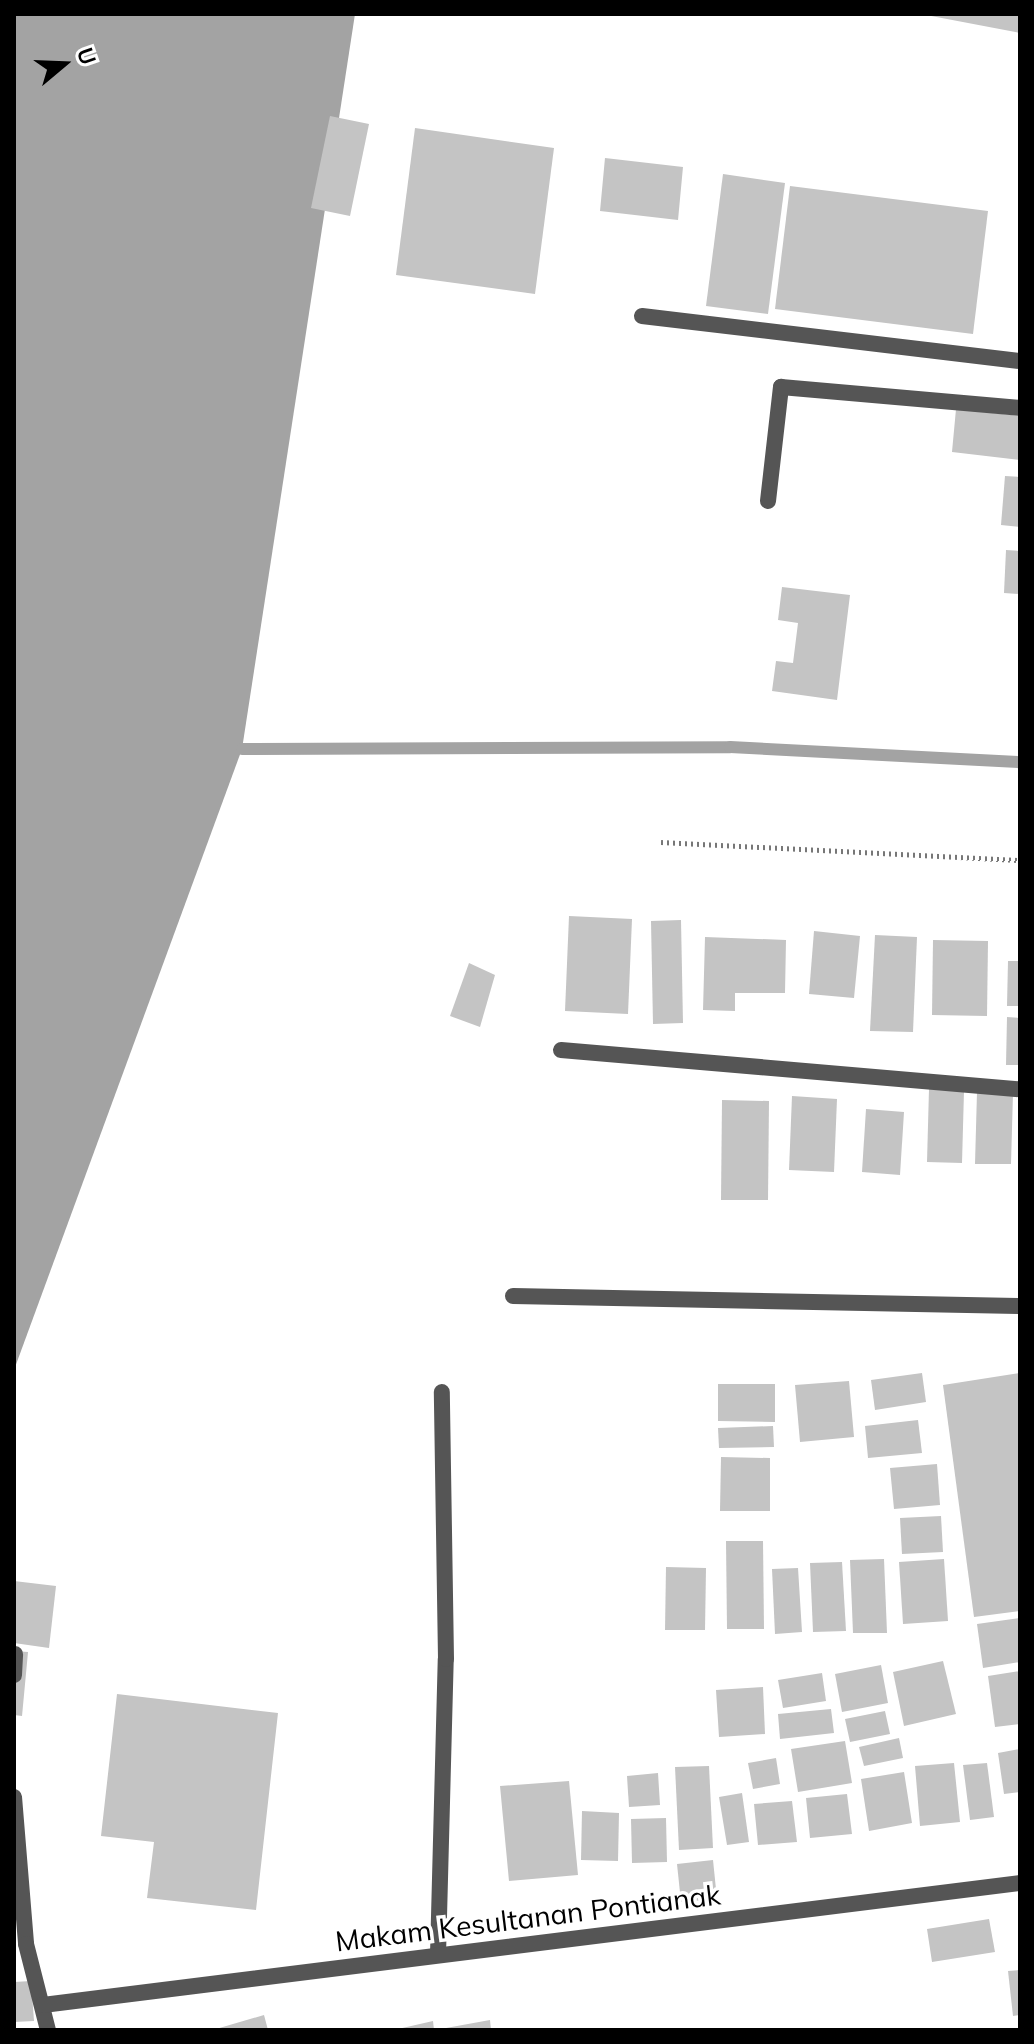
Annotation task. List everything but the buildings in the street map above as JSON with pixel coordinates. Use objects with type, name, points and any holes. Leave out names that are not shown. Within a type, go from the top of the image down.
[{"type":"street","points":[[642,316],[1020,361]]},
{"type":"street","points":[[768,501],[781,387],[1020,408]]},
{"type":"street","points":[[561,1050],[1020,1089]]},
{"type":"street","points":[[513,1296],[1020,1306]]},
{"type":"street","points":[[438,1955],[446,1659],[442,1392]]},
{"type":"street","points":[[14,1675],[15,1654]]},
{"type":"street","points":[[14,1797],[26,1944],[48,2030]]},
{"type":"street","name":"Makam Kesultanan Pontianak","points":[[43,2005],[1020,1883]]},
{"type":"path","points":[[661,842],[1020,860]]},
{"type":"shaded area","points":[[14,14],[355,14],[242,749],[14,1370]]},
{"type":"waterway","points":[[242,749],[730,747],[1020,762]]}]
